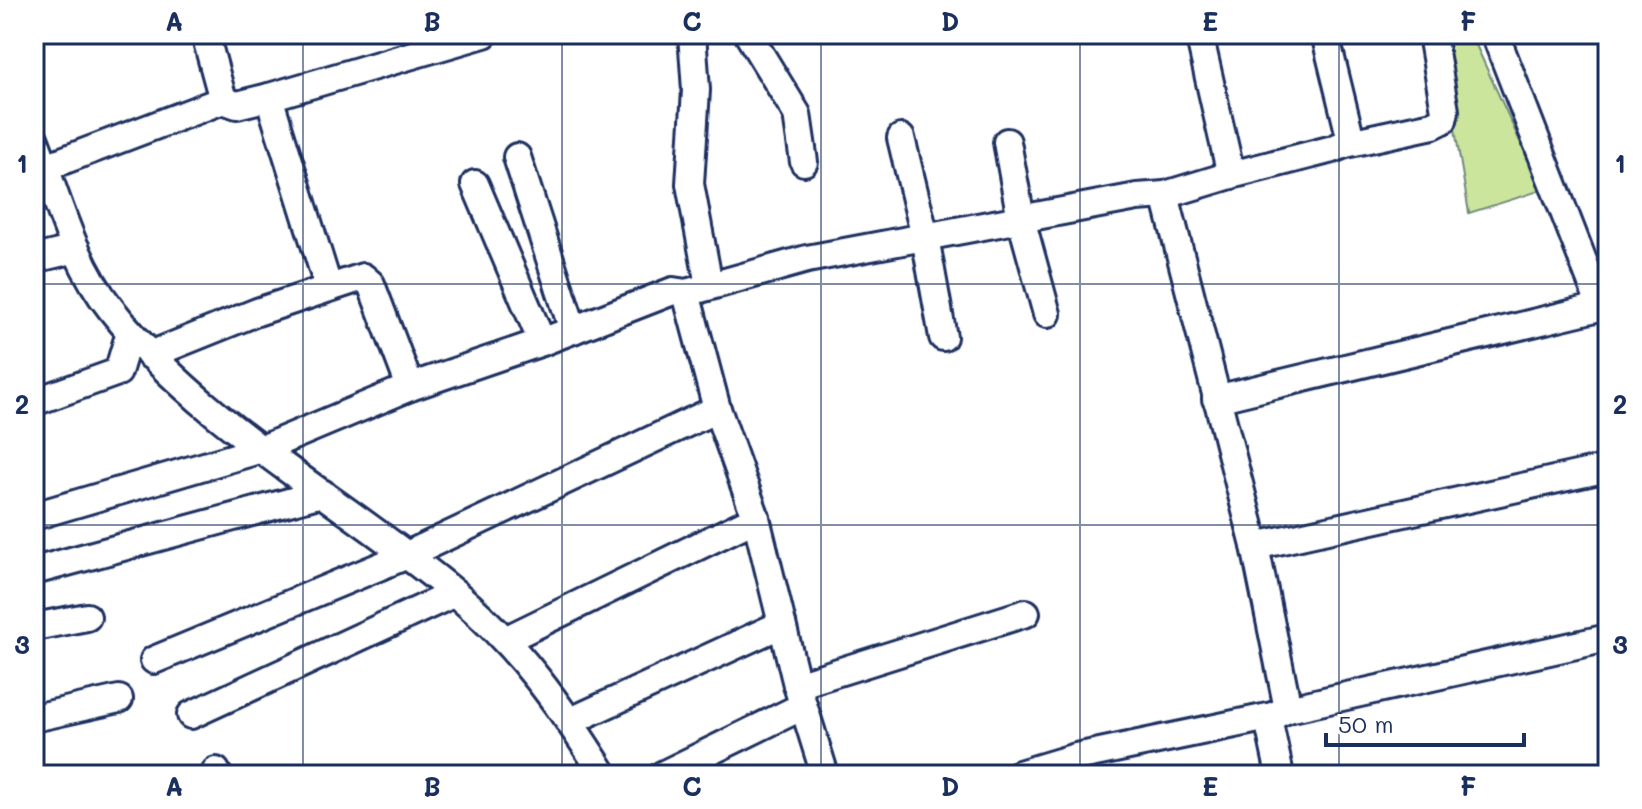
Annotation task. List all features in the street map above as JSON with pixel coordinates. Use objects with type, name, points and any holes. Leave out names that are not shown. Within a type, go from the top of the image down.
[{"type":"street","points":[[205,34],[223,100]]},
{"type":"street","points":[[46,167],[223,100],[237,105],[269,97],[484,34]]},
{"type":"street","points":[[692,34],[696,90],[691,193],[698,289],[717,409],[756,518],[800,695],[825,775]]},
{"type":"street","points":[[748,34],[797,114],[804,162]]},
{"type":"street","points":[[1199,34],[1231,175]]},
{"type":"street","points":[[1325,34],[1350,136],[1345,144]]},
{"type":"street","points":[[34,516],[262,449],[410,387],[542,342],[673,291],[698,289],[807,259],[1137,197],[1165,195],[1345,144],[1433,125],[1443,120],[1445,111],[1432,34]]},
{"type":"street","points":[[1216,399],[1604,306],[1495,34]]},
{"type":"street","points":[[269,97],[328,286]]},
{"type":"street","points":[[34,138],[76,249],[108,306],[150,355],[196,397],[262,449],[455,593],[524,659],[571,721],[604,775]]},
{"type":"street","points":[[901,138],[925,237],[943,337]]},
{"type":"street","points":[[1007,142],[1021,219],[1047,314]]},
{"type":"street","points":[[517,157],[573,330]]},
{"type":"street","points":[[475,184],[542,342]]},
{"type":"street","points":[[1165,195],[1255,546],[1281,713]]},
{"type":"street","points":[[34,259],[76,249]]},
{"type":"street","points":[[150,355],[328,286],[363,277],[371,284],[410,387]]},
{"type":"street","points":[[34,402],[118,372],[130,332]]},
{"type":"street","points":[[154,660],[405,556],[717,409]]},
{"type":"street","points":[[1255,546],[1608,468]]},
{"type":"street","points":[[34,571],[322,493]]},
{"type":"street","points":[[505,640],[756,518]]},
{"type":"street","points":[[191,715],[455,593]]},
{"type":"street","points":[[662,775],[800,695],[1026,613]]},
{"type":"street","points":[[34,627],[87,617]]},
{"type":"street","points":[[571,721],[782,624]]},
{"type":"street","points":[[1016,775],[1076,757],[1608,638]]},
{"type":"street","points":[[34,718],[119,699]]},
{"type":"street","points":[[1280,775],[1269,723],[1281,713]]},
{"type":"green space","points":[[1439,34],[1471,34],[1542,190],[1469,213]]}]
